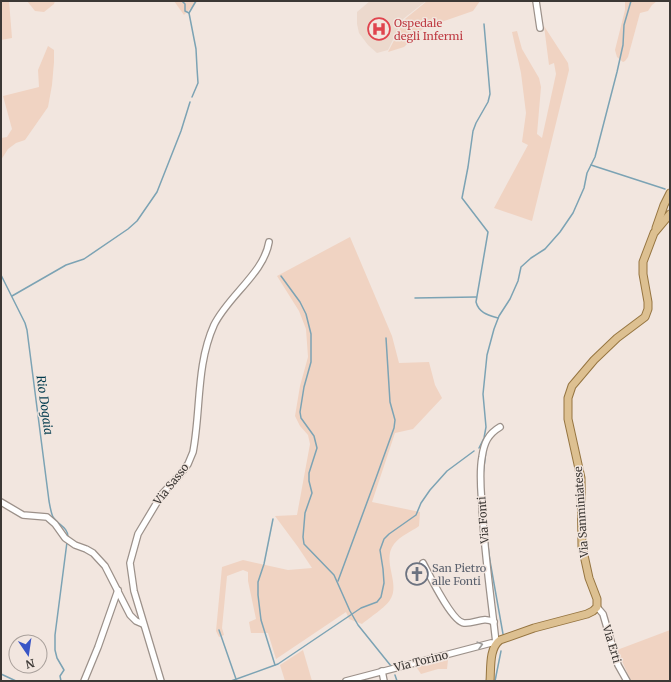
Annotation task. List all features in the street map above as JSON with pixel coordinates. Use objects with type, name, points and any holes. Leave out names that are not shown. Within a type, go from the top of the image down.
[{"type":"main road","points":[[654,233],[670,193]]},
{"type":"main road","name":"Via Sanminiatese","points":[[597,607],[597,599],[589,578],[582,546],[581,478],[568,420],[568,398],[570,389],[574,382],[594,360],[617,338],[644,319],[648,309],[648,302],[643,274],[643,262],[654,233],[670,214]]},
{"type":"main road","points":[[490,681],[492,657],[496,643],[508,636],[587,614],[597,607]]},
{"type":"street","points":[[536,1],[540,28]]},
{"type":"street","name":"Via Sasso","points":[[161,681],[134,591],[130,563],[138,534],[162,494],[178,478],[188,464],[193,452],[196,437],[204,352],[214,325],[229,302],[261,263],[268,251],[269,242]]},
{"type":"street","name":"Via Fonti","points":[[496,643],[482,523],[480,482],[482,457],[486,440],[491,432],[500,426]]},
{"type":"street","points":[[1,502],[23,515],[47,517],[55,524],[65,538],[75,545],[86,549],[99,559],[105,566],[130,615],[136,621],[143,624]]},
{"type":"street","points":[[423,563],[442,597],[460,623],[486,619],[494,622]]},
{"type":"street","points":[[84,681],[98,647],[118,590]]},
{"type":"street","name":"Via Erti","points":[[597,607],[603,614],[618,665],[627,681]]},
{"type":"street","name":"Via Torino","points":[[346,681],[491,642],[496,643]]},
{"type":"street","points":[[382,671],[384,681]]},
{"type":"shaded area","points":[[1,1],[9,1],[12,38],[1,40]]},
{"type":"shaded area","points":[[27,1],[55,1],[54,4],[44,12],[35,11]]},
{"type":"shaded area","points":[[174,1],[198,1],[184,15]]},
{"type":"shaded area","name":"Ospedale degli Infermi","points":[[370,1],[426,1],[403,19],[388,50],[377,53],[368,45],[359,33],[357,24],[357,12]]},
{"type":"shaded area","points":[[427,1],[480,1],[473,11],[424,28],[404,47],[388,52],[405,19]]},
{"type":"shaded area","points":[[625,1],[657,1],[648,11],[640,13],[628,57],[623,62],[617,57],[615,50],[625,10]]},
{"type":"shaded area","points":[[544,26],[568,63],[569,70],[532,221],[494,208],[528,145],[522,142],[526,113],[521,73],[512,32],[517,31],[522,49],[539,78],[541,87],[537,134],[542,138],[556,74],[554,63],[549,65]]},
{"type":"shaded area","points":[[48,46],[54,50],[54,62],[48,107],[25,140],[16,143],[8,149],[1,160],[1,138],[7,137],[12,129],[3,96],[39,87],[38,70]]},
{"type":"shaded area","points":[[350,237],[392,336],[399,363],[429,362],[435,385],[442,398],[413,429],[395,433],[372,502],[420,512],[419,526],[400,538],[394,544],[391,551],[389,558],[393,579],[393,593],[390,600],[362,624],[349,619],[346,612],[276,659],[268,633],[251,633],[249,622],[256,619],[248,581],[248,572],[243,570],[227,576],[222,628],[224,635],[219,637],[216,631],[222,567],[243,560],[288,570],[312,568],[275,516],[297,515],[310,444],[308,435],[300,426],[295,416],[300,386],[308,357],[306,329],[299,311],[277,276]]},
{"type":"shaded area","points":[[670,630],[670,681],[631,681],[617,650]]},
{"type":"shaded area","points":[[303,650],[312,681],[285,681],[280,665]]},
{"type":"shaded area","points":[[448,660],[447,669],[438,669],[421,674],[417,668],[418,665],[423,663],[426,666]]},
{"type":"waterway","points":[[182,1],[185,4],[185,11],[189,13],[196,49],[198,83],[192,97]]},
{"type":"waterway","points":[[189,13],[196,1]]},
{"type":"waterway","points":[[479,448],[484,438],[486,427],[483,394],[487,355],[494,329],[499,316],[510,299],[518,281],[521,267],[545,249],[560,232],[573,213],[584,188],[587,173],[595,157],[617,72],[623,45],[624,25],[631,1]]},
{"type":"waterway","points":[[484,24],[490,94],[488,102],[473,131],[462,198],[488,232],[476,302],[477,306],[487,315],[498,318]]},
{"type":"waterway","points":[[12,296],[66,265],[84,259],[128,229],[137,221],[157,192],[181,131],[190,102]]},
{"type":"waterway","points":[[591,165],[665,189]]},
{"type":"waterway","name":"Rio Dogaia","points":[[1,275],[27,330],[50,507],[53,517],[65,528],[68,537]]},
{"type":"waterway","points":[[281,276],[300,302],[306,314],[311,334],[311,362],[304,387],[300,412],[301,418],[314,436],[317,448],[309,473],[312,493],[305,513],[303,537],[304,544],[334,575],[358,625],[391,666]]},
{"type":"waterway","points":[[415,298],[476,297]]},
{"type":"waterway","points":[[338,581],[394,428],[395,420],[390,402],[386,338]]},
{"type":"waterway","points":[[231,681],[278,664],[361,608],[377,602],[381,597],[384,583],[380,550],[384,539],[416,515],[421,503],[430,490],[447,471],[474,451]]},
{"type":"waterway","points":[[483,475],[486,451]]},
{"type":"waterway","points":[[273,519],[264,564],[258,582],[258,595],[261,620],[275,665]]},
{"type":"waterway","points":[[486,531],[503,634]]},
{"type":"waterway","name":"Rio Dogaia","points":[[61,681],[60,676],[64,670],[57,658],[55,650],[55,635],[67,542]]},
{"type":"waterway","points":[[219,630],[236,679]]},
{"type":"waterway","points":[[495,681],[501,651]]},
{"type":"waterway","points":[[1,674],[16,681]]},
{"type":"waterway","points":[[395,675],[397,681]]},
{"type":"place","name":"Ospedale degli Infermi","points":[[379,29]]},
{"type":"place","name":"San Pietro alle Fonti","points":[[417,574]]}]
